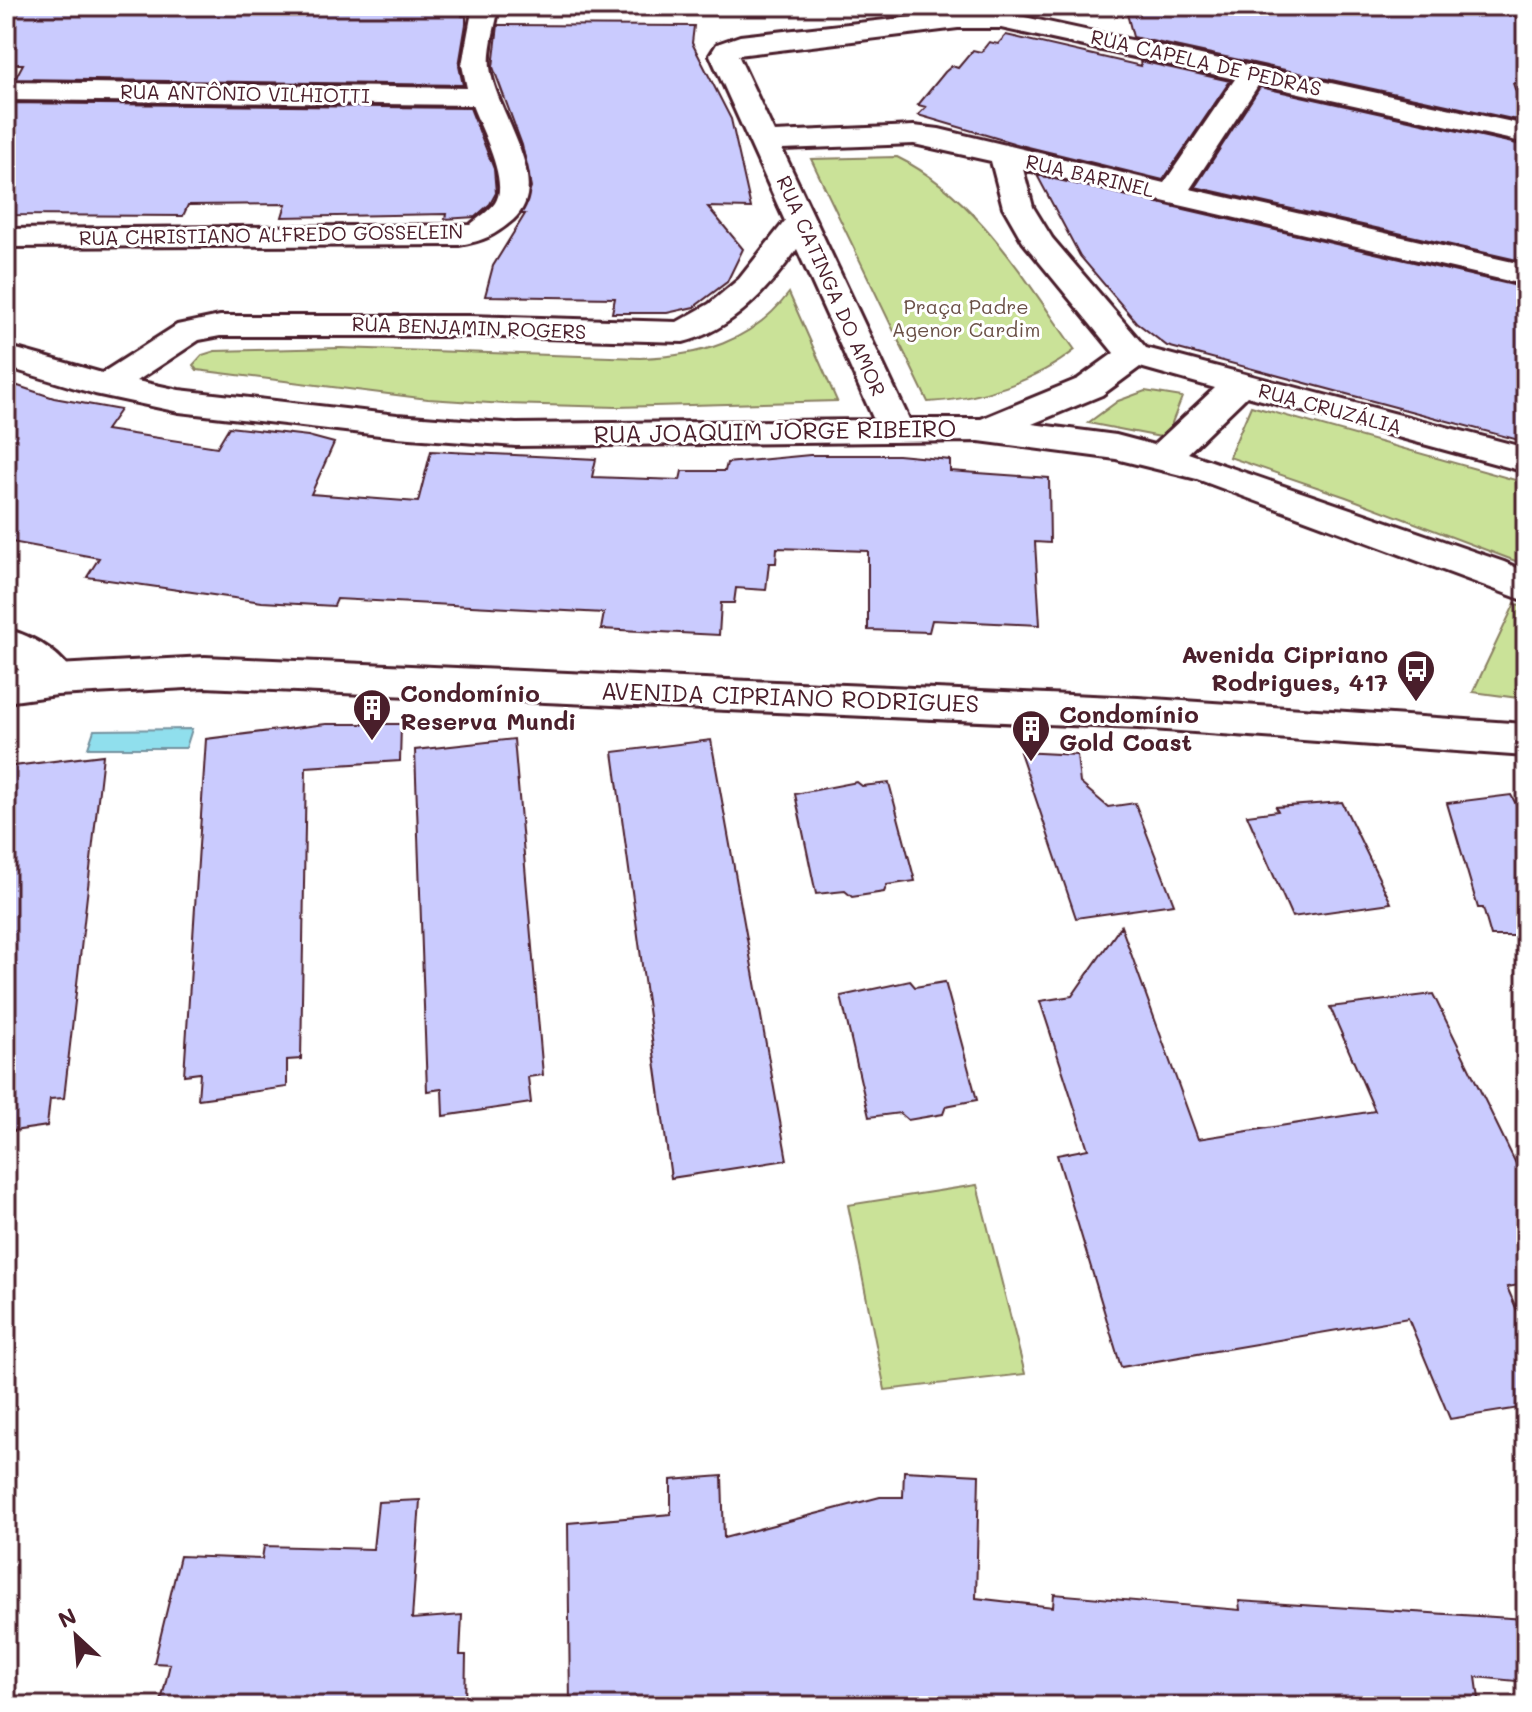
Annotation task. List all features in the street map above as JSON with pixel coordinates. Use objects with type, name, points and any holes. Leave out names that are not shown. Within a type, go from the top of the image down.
[{"type":"street","name":"RUA CHRISTIANO ALFREDO GOSSELEIN","points":[[6,238],[392,237],[459,236],[480,232],[511,205],[514,189],[512,168],[484,97],[476,65],[486,6]]},
{"type":"street","points":[[793,13],[823,35]]},
{"type":"street","name":"RUA CAPELA DE PEDRAS","points":[[764,141],[724,55],[740,44],[958,20],[1001,20],[1526,134]]},
{"type":"street","points":[[1171,195],[1252,74]]},
{"type":"street","name":"RUA ANTÔNIO VILHIOTTI","points":[[6,91],[484,97]]},
{"type":"street","name":"RUA BARINEL","points":[[764,141],[914,135],[939,138],[1171,195],[1526,275]]},
{"type":"street","name":"RUA CATINGA DO AMOR","points":[[764,141],[897,432]]},
{"type":"street","points":[[984,430],[1090,387],[1134,355],[1039,242],[1018,207],[1004,156]]},
{"type":"street","name":"RUA BENJAMIN ROGERS","points":[[107,386],[189,332],[220,326],[469,326],[683,332],[711,319],[742,298],[801,221]]},
{"type":"street","name":"RUA CRUZÁLIA","points":[[1134,355],[1526,460]]},
{"type":"street","name":"RUA JOAQUIM JORGE RIBEIRO","points":[[6,356],[107,386],[179,401],[397,426],[516,435],[984,430],[1116,447],[1208,470],[1490,571],[1526,588]]},
{"type":"street","points":[[1162,458],[1239,384]]},
{"type":"street","points":[[6,643],[20,647],[57,680]]},
{"type":"street","name":"AVENIDA CIPRIANO RODRIGUES","points":[[6,687],[57,680],[205,672],[1138,713],[1526,740]]},
{"type":"green space","name":"Praça Padre Agenor Cardim","points":[[897,157],[952,194],[975,217],[1018,268],[1075,350],[1043,371],[1006,387],[967,397],[928,402],[811,159]]},
{"type":"green space","points":[[789,293],[837,401],[617,407],[505,404],[428,399],[197,370],[193,365],[202,355],[215,351],[340,348],[662,357],[703,350],[741,335],[774,310]]},
{"type":"green space","points":[[1145,391],[1182,397],[1166,438],[1088,423],[1118,401]]},
{"type":"green space","points":[[1251,406],[1526,483],[1526,565],[1229,457]]},
{"type":"green space","points":[[1515,603],[1526,608],[1526,699],[1473,692]]},
{"type":"green space","points":[[977,1185],[1025,1374],[885,1390],[848,1205]]},
{"type":"water","points":[[192,729],[186,748],[88,748],[94,730]]},
{"type":"building","points":[[6,6],[463,6],[462,16],[466,16],[466,24],[459,66],[463,85],[15,79],[23,64],[6,64]]},
{"type":"building","points":[[1125,6],[1509,6],[1526,35],[1526,84],[1513,83],[1526,122],[1133,37]]},
{"type":"building","points":[[498,25],[694,26],[692,43],[731,119],[751,208],[708,207],[743,249],[727,282],[694,307],[667,313],[612,313],[615,298],[485,296],[493,266],[525,214],[521,214],[531,187],[522,145],[493,67]]},
{"type":"building","points":[[1006,35],[1141,66],[1140,61],[1230,81],[1163,180],[1020,145],[918,115],[926,107],[918,105],[945,72],[952,66],[958,68],[973,50],[981,52],[989,42],[998,44]]},
{"type":"building","points":[[1260,87],[1526,146],[1526,262],[1195,187]]},
{"type":"building","points":[[6,103],[470,108],[494,169],[496,193],[490,204],[475,217],[445,219],[446,214],[282,217],[286,204],[188,205],[183,216],[6,215]]},
{"type":"building","points":[[1037,175],[1526,288],[1526,442],[1167,346],[1136,322],[1080,256]]},
{"type":"building","points":[[6,382],[54,398],[120,410],[106,430],[217,447],[229,427],[308,436],[334,443],[311,494],[418,502],[431,451],[596,459],[592,477],[680,480],[682,471],[725,471],[727,463],[810,455],[898,455],[950,460],[950,471],[1049,478],[1050,543],[1035,542],[1040,625],[932,620],[929,632],[868,630],[868,551],[777,548],[776,563],[769,563],[766,590],[736,588],[734,603],[721,603],[719,635],[601,629],[604,613],[337,599],[334,606],[262,602],[87,577],[99,558],[6,541]]},
{"type":"building","points":[[326,724],[401,724],[400,761],[306,767],[301,1059],[287,1060],[287,1087],[198,1099],[200,1073],[184,1075],[206,739]]},
{"type":"building","points":[[514,739],[543,1075],[528,1077],[531,1103],[443,1116],[442,1089],[427,1091],[415,750]]},
{"type":"building","points":[[711,740],[787,1160],[671,1178],[613,752]]},
{"type":"building","points":[[1020,752],[1077,755],[1080,783],[1108,807],[1135,803],[1174,904],[1076,918]]},
{"type":"building","points":[[103,755],[64,1098],[50,1099],[47,1126],[6,1132],[6,767]]},
{"type":"building","points":[[857,782],[862,786],[889,783],[915,881],[887,885],[884,892],[852,897],[845,891],[816,894],[795,794]]},
{"type":"building","points":[[1511,795],[1526,822],[1526,936],[1491,936],[1483,908],[1478,908],[1447,803]]},
{"type":"building","points":[[1342,802],[1391,903],[1292,917],[1247,815],[1278,811],[1276,807]]},
{"type":"building","points":[[1121,926],[1198,1139],[1375,1111],[1330,1007],[1433,994],[1526,1184],[1526,1284],[1507,1287],[1526,1331],[1526,1407],[1450,1419],[1408,1318],[1121,1367],[1057,1155],[1088,1149],[1040,1001],[1072,996]]},
{"type":"building","points":[[910,981],[915,987],[945,982],[977,1100],[946,1106],[943,1114],[908,1120],[900,1113],[869,1117],[841,996]]},
{"type":"building","points":[[904,1471],[979,1475],[976,1598],[1053,1607],[1054,1594],[1240,1610],[1239,1601],[1526,1619],[1526,1682],[1476,1677],[1480,1706],[570,1706],[568,1523],[671,1514],[671,1480],[722,1476],[724,1538],[880,1497],[903,1497]]},
{"type":"building","points":[[420,1500],[412,1619],[462,1615],[460,1655],[466,1655],[465,1706],[160,1706],[170,1664],[154,1663],[180,1556],[262,1559],[264,1546],[373,1549],[378,1502]]},
{"type":"place","name":"Avenida Cipriano Rodrigues, 417","points":[[1416,703]]},
{"type":"place","name":"Condomínio Reserva Mundi","points":[[372,742]]},
{"type":"place","name":"Condomínio Gold Coast","points":[[1031,763]]}]
